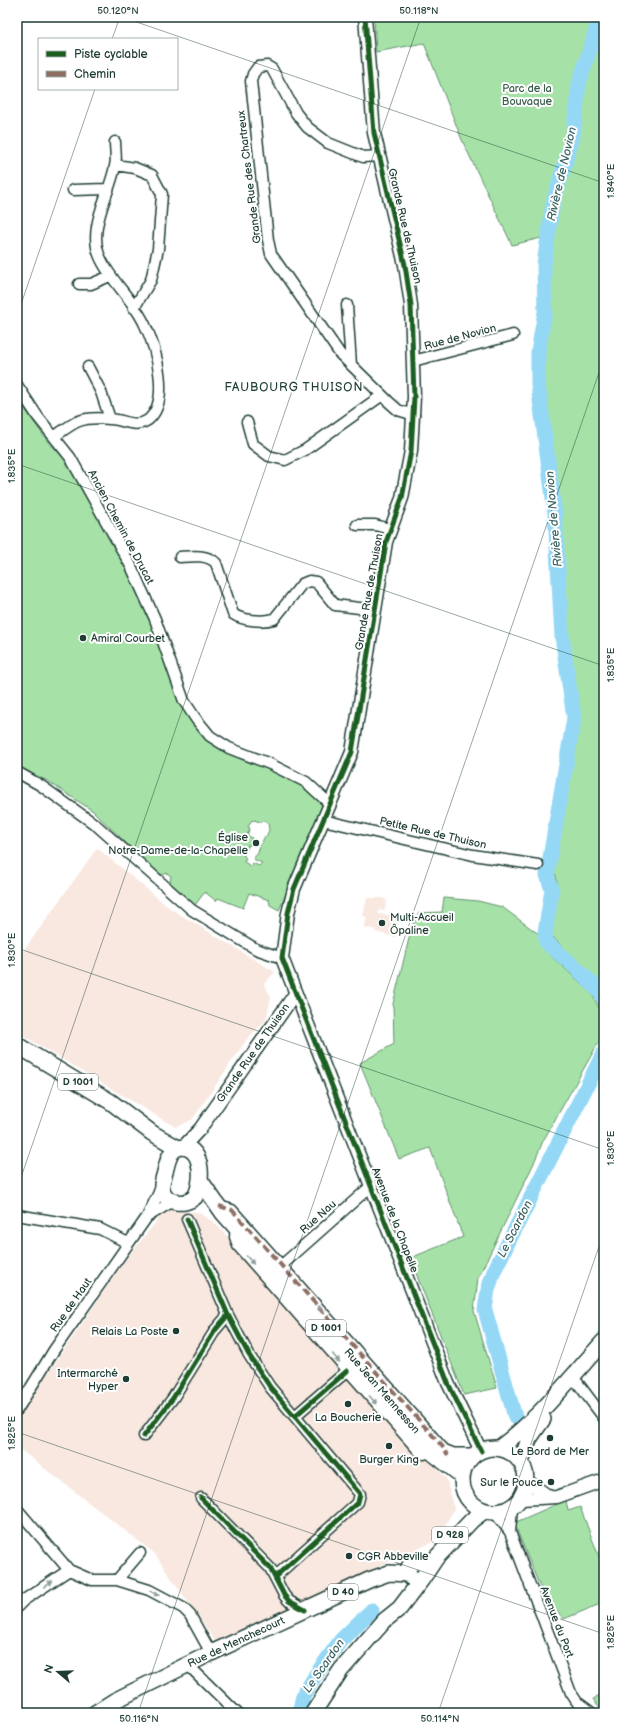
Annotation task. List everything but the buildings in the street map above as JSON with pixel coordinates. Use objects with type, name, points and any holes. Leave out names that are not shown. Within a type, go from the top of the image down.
[{"type":"main road","name":"D 1001","points":[[17,1045],[111,1102],[176,1151]]},
{"type":"main road","points":[[191,1149],[197,1154],[200,1188],[193,1200],[182,1203],[167,1197],[162,1186],[176,1151],[191,1149]]},
{"type":"main road","name":"Rue Jean Mennesson","points":[[200,1180],[221,1209],[236,1226],[436,1451],[462,1476]]},
{"type":"main road","name":"Rue Jean Mennesson","points":[[193,1200],[221,1209]]},
{"type":"main road","points":[[436,1451],[477,1454],[499,1448],[513,1438],[538,1414],[604,1341]]},
{"type":"main road","points":[[521,1462],[535,1428],[604,1351]]},
{"type":"main road","points":[[477,1454],[467,1463],[462,1476],[463,1488],[467,1498],[477,1508],[489,1512],[517,1503],[525,1492],[527,1481],[525,1469],[521,1462],[509,1451],[499,1448]]},
{"type":"main road","name":"D 928","points":[[309,1713],[338,1661],[364,1631],[399,1599],[416,1571],[432,1552],[452,1533],[464,1512],[467,1498]]},
{"type":"main road","name":"D 928","points":[[313,1713],[341,1670],[385,1620],[400,1608],[416,1571],[472,1520],[489,1512]]},
{"type":"main road","name":"Rue de Menchecourt","points":[[95,1713],[114,1701],[212,1653],[379,1575],[393,1572],[416,1571]]},
{"type":"street","name":"Grande Rue de Thuison","points":[[176,1151],[200,1128],[295,994],[282,958],[288,913],[294,889],[352,752],[386,542],[402,498],[409,465],[414,415],[411,305],[405,265],[378,156],[371,108],[365,17]]},
{"type":"street","name":"Grande Rue des Chartreux","points":[[378,156],[363,157],[328,143],[307,128],[296,114],[272,69],[267,66],[258,67],[253,74],[251,81],[268,240],[271,254],[340,354],[381,396],[398,410],[414,415]]},
{"type":"street","points":[[54,437],[80,421],[110,418],[134,424],[147,420],[158,407],[161,392],[157,364],[145,325],[110,276],[99,256],[97,237],[101,207],[116,165],[115,142]]},
{"type":"street","points":[[116,165],[135,168],[152,175],[162,194],[158,249],[151,280],[134,308]]},
{"type":"street","points":[[74,190],[108,190]]},
{"type":"street","points":[[79,284],[91,284],[110,276]]},
{"type":"street","points":[[347,305],[351,365]]},
{"type":"street","name":"Rue de Novion","points":[[413,361],[513,335]]},
{"type":"street","points":[[88,367],[101,392],[110,418]]},
{"type":"street","name":"Ancien Chemin de Drucat","points":[[17,385],[70,457],[131,566],[155,619],[184,701],[196,719],[210,736],[229,748],[270,764],[306,782],[330,804]]},
{"type":"street","points":[[247,422],[253,444],[269,456],[285,460],[305,450],[381,396]]},
{"type":"street","points":[[357,525],[390,529]]},
{"type":"street","points":[[180,557],[193,555],[212,559],[216,563],[233,614],[239,618],[268,621],[274,619],[302,584],[309,581],[316,582],[335,605],[375,610]]},
{"type":"street","points":[[17,772],[40,785],[96,825],[192,910],[256,949],[282,958]]},
{"type":"street","name":"Petite Rue de Thuison","points":[[323,820],[473,855],[538,865]]},
{"type":"street","name":"Avenue de la Chapelle","points":[[295,994],[477,1454]]},
{"type":"street","name":"Grande Rue de Thuison","points":[[197,1154],[200,1128]]},
{"type":"street","name":"Rue de Haut","points":[[17,1410],[54,1350],[128,1243],[148,1217],[162,1186]]},
{"type":"street","name":"Rue Nau","points":[[282,1266],[371,1186]]},
{"type":"street","name":"Rue de Haut","points":[[148,1217],[174,1201]]},
{"type":"street","points":[[221,1209],[232,1210],[282,1266],[436,1451],[424,1454],[418,1450],[347,1371],[238,1246],[235,1237],[236,1226]]},
{"type":"street","points":[[17,1215],[100,1228],[128,1243]]},
{"type":"street","points":[[187,1219],[228,1315],[257,1368],[270,1387],[360,1494],[358,1502],[275,1577]]},
{"type":"street","points":[[144,1436],[173,1398],[216,1330],[228,1315]]},
{"type":"street","points":[[295,1416],[347,1371]]},
{"type":"street","points":[[576,1382],[604,1418]]},
{"type":"street","points":[[517,1503],[548,1496],[561,1496],[604,1480]]},
{"type":"street","points":[[527,1481],[548,1496]]},
{"type":"street","points":[[201,1498],[270,1568],[284,1595],[289,1601],[305,1610]]},
{"type":"street","name":"Avenue du Port","points":[[510,1532],[517,1503]]},
{"type":"street","points":[[17,1509],[69,1570],[92,1580],[117,1580],[149,1590],[183,1608],[190,1615],[212,1653]]},
{"type":"street","name":"Avenue du Port","points":[[489,1512],[510,1532],[571,1693],[578,1702],[592,1713]]},
{"type":"street","points":[[117,1580],[140,1552]]},
{"type":"street","points":[[17,1607],[24,1600],[69,1570]]},
{"type":"street","points":[[278,1622],[283,1611],[284,1595]]},
{"type":"street","points":[[188,1665],[237,1713]]},
{"type":"shaded area","points":[[97,848],[171,909],[275,972],[264,984],[271,997],[266,1020],[247,1039],[192,1120],[175,1127],[17,1032],[17,960]]},
{"type":"shaded area","name":"Multi-Accueil Ôpaline","points":[[367,898],[383,898],[387,901],[384,911],[379,910],[378,914],[399,916],[396,937],[375,932],[376,930],[373,929],[364,928],[367,917],[363,916]]},
{"type":"shaded area","points":[[165,1211],[198,1212],[215,1223],[446,1478],[454,1509],[437,1540],[215,1641],[154,1553],[17,1447],[17,1419],[126,1259]]},
{"type":"green space","name":"Parc de la Bouvaque","points":[[374,17],[604,17],[604,991],[550,934],[558,890],[556,875],[545,871],[570,717],[560,637],[552,513],[535,385],[536,351],[542,313],[541,238],[512,245],[462,140],[424,43],[376,52]]},
{"type":"green space","points":[[17,398],[48,442],[68,461],[135,576],[163,649],[210,741],[229,754],[260,764],[300,783],[321,801],[322,811],[279,910],[270,905],[269,900],[249,893],[243,908],[218,898],[216,901],[205,892],[195,905],[170,883],[171,876],[167,873],[163,875],[157,873],[93,811],[46,780],[29,774],[17,767]],"holes":[[[254,820],[260,822],[264,821],[268,823],[269,830],[259,848],[258,853],[253,859],[262,863],[259,866],[252,863],[253,865],[250,866],[243,861],[246,859],[243,854],[245,854],[247,845],[249,846],[252,838],[247,835],[250,828],[248,827],[251,821]]]},
{"type":"green space","points":[[444,898],[478,901],[502,907],[540,935],[551,956],[591,992],[604,1018],[601,1038],[543,1141],[533,1165],[478,1278],[474,1311],[497,1388],[464,1395],[410,1258],[463,1237],[430,1148],[399,1159],[360,1063],[394,1044],[393,1004],[412,926],[419,913],[442,912]]},
{"type":"green space","points":[[566,1500],[568,1511],[580,1507],[604,1570],[604,1605],[601,1607],[600,1604],[564,1619],[544,1597],[514,1523]]},
{"type":"green space","points":[[604,1694],[604,1713],[593,1699]]},
{"type":"waterway","name":"Rivière de Novion","points":[[600,17],[579,84],[573,136],[553,203],[544,264],[545,312],[538,352],[538,385],[555,513],[562,636],[574,718],[547,875],[552,890],[545,932],[546,942],[587,978],[604,1000]]},
{"type":"waterway","name":"Le Scardon","points":[[515,1417],[485,1310],[488,1290],[494,1271],[604,1052]]},
{"type":"waterway","name":"Le Scardon","points":[[300,1709],[303,1696],[315,1676],[341,1640],[372,1610]]},
{"type":"marked path","points":[[219,1206],[232,1210],[442,1446],[448,1455]]},
{"type":"cycle path","points":[[365,17],[374,133],[405,265],[411,305],[414,397],[411,451],[402,498],[386,542],[352,752],[294,889],[288,913],[282,958],[448,1383],[481,1451]]},
{"type":"cycle path","points":[[187,1219],[228,1315],[249,1355],[270,1387],[360,1494],[358,1502],[275,1577]]},
{"type":"cycle path","points":[[144,1436],[173,1398],[216,1329],[228,1315]]},
{"type":"cycle path","points":[[295,1416],[347,1371]]},
{"type":"cycle path","points":[[201,1498],[270,1568],[284,1595],[289,1601],[305,1610]]},
{"type":"place","name":"Amiral Courbet","points":[[83,638]]},
{"type":"place","name":"Église Notre-Dame-de-la-Chapelle","points":[[256,843]]},
{"type":"place","name":"Multi-Accueil Ôpaline","points":[[382,923]]},
{"type":"place","name":"Relais La Poste","points":[[176,1331]]},
{"type":"place","name":"Intermarché Hyper","points":[[126,1379]]},
{"type":"place","name":"La Boucherie","points":[[348,1404]]},
{"type":"place","name":"Le Bord de Mer","points":[[550,1438]]},
{"type":"place","name":"Burger King","points":[[389,1446]]},
{"type":"place","name":"Sur le Pouce","points":[[551,1482]]},
{"type":"place","name":"CGR Abbeville","points":[[349,1556]]},
{"type":"district","name":"FAUBOURG THUISON","points":[[294,387]]}]
